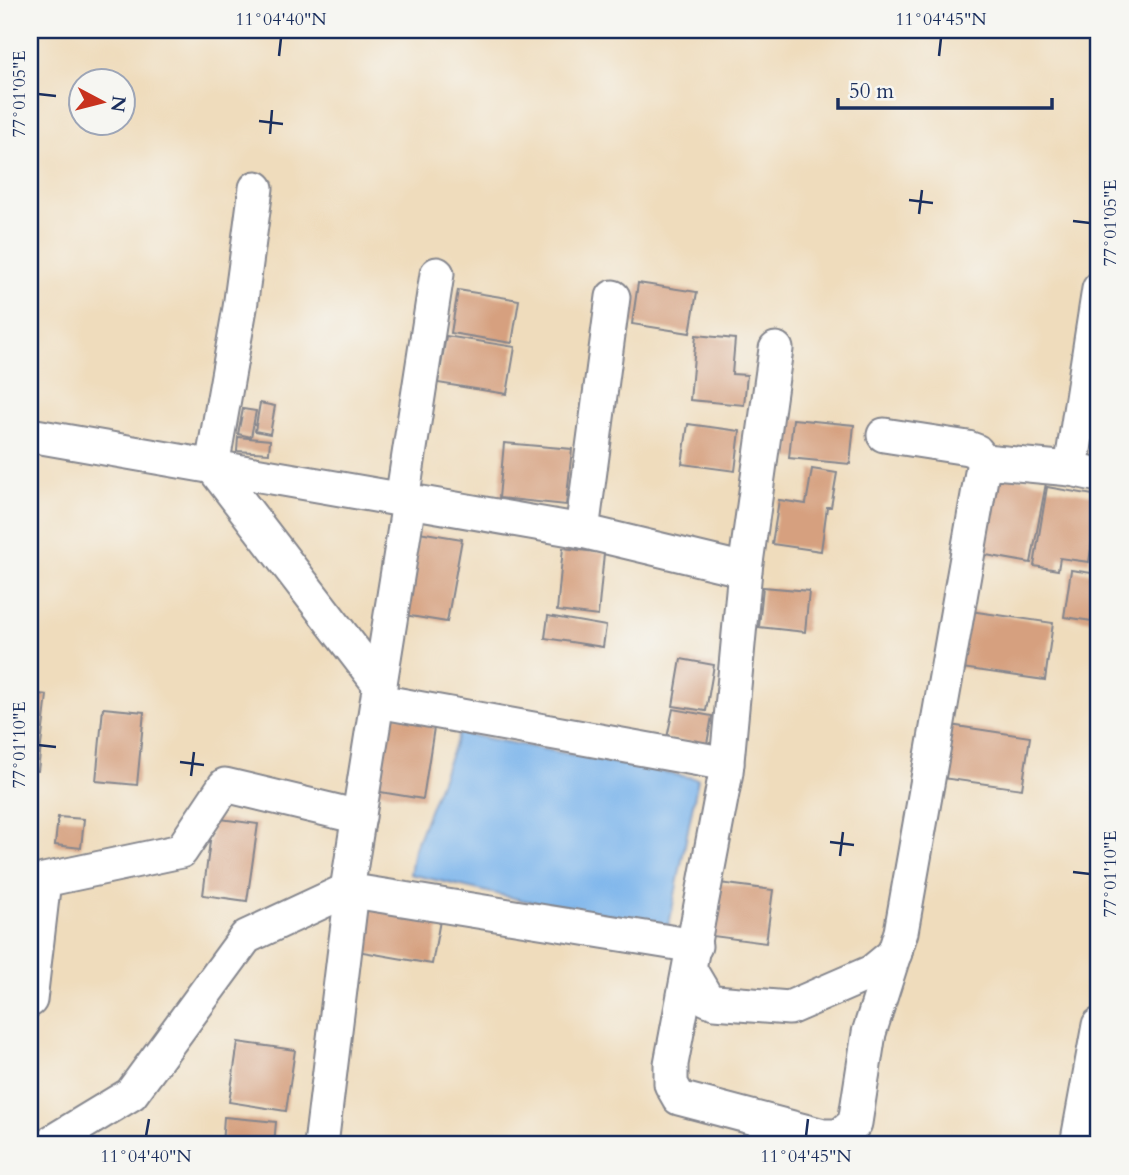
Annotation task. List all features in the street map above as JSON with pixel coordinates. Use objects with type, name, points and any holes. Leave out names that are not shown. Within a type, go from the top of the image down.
[{"type":"street","points":[[256,188],[240,308],[212,466],[379,693],[727,764]]},
{"type":"street","points":[[321,1145],[359,817],[379,693],[437,274]]},
{"type":"street","points":[[884,435],[968,448],[976,451],[984,461],[1085,472],[1099,289]]},
{"type":"street","points":[[582,531],[613,297]]},
{"type":"street","points":[[776,349],[745,570],[727,764],[671,1064],[671,1084],[679,1098],[767,1134],[840,1136],[855,1123],[869,1033],[904,919],[984,461]]},
{"type":"street","points":[[30,435],[582,531],[745,570]]},
{"type":"street","points":[[30,1000],[44,880],[181,851],[225,785],[359,817]]},
{"type":"street","points":[[47,1145],[131,1094],[246,937],[350,890],[692,958]]},
{"type":"street","points":[[692,958],[707,999],[715,1002],[789,1008],[872,972],[895,953]]},
{"type":"street","points":[[1077,1145],[1099,1025]]},
{"type":"water","points":[[459,733],[698,779],[669,925],[522,900],[410,874],[414,850]]},
{"type":"building","points":[[638,283],[697,292],[690,333],[632,324]]},
{"type":"building","points":[[458,290],[519,300],[512,343],[451,333]]},
{"type":"building","points":[[696,335],[735,339],[732,374],[747,375],[744,405],[690,400]]},
{"type":"building","points":[[446,336],[515,347],[507,394],[438,383]]},
{"type":"building","points":[[260,403],[275,406],[270,434],[255,431]]},
{"type":"building","points":[[243,409],[256,411],[251,437],[238,434]]},
{"type":"building","points":[[793,419],[854,425],[850,464],[789,458]]},
{"type":"building","points":[[688,424],[740,431],[735,471],[682,464]]},
{"type":"building","points":[[238,437],[270,440],[269,453],[237,451]]},
{"type":"building","points":[[504,443],[572,449],[566,505],[499,498]]},
{"type":"building","points":[[812,469],[837,473],[831,507],[827,507],[821,551],[772,544],[779,500],[806,504]]},
{"type":"building","points":[[995,474],[1046,483],[1031,563],[980,554]]},
{"type":"building","points":[[1047,487],[1099,496],[1099,524],[1095,523],[1089,562],[1060,558],[1058,570],[1034,566]]},
{"type":"building","points":[[419,532],[462,539],[447,622],[404,615]]},
{"type":"building","points":[[563,548],[604,553],[598,616],[557,611]]},
{"type":"building","points":[[1071,570],[1099,574],[1099,622],[1064,617]]},
{"type":"building","points":[[763,587],[809,591],[805,632],[759,627]]},
{"type":"building","points":[[963,610],[1053,623],[1045,680],[955,667]]},
{"type":"building","points":[[548,616],[606,626],[603,647],[545,638]]},
{"type":"building","points":[[681,659],[714,665],[706,711],[673,706]]},
{"type":"building","points":[[30,693],[47,695],[38,771],[30,770]]},
{"type":"building","points":[[103,708],[144,712],[137,785],[96,781]]},
{"type":"building","points":[[673,709],[712,716],[707,744],[667,738]]},
{"type":"building","points":[[380,713],[435,721],[423,799],[368,790]]},
{"type":"building","points":[[950,725],[1030,737],[1022,789],[942,778]]},
{"type":"building","points":[[58,817],[84,819],[81,848],[55,845]]},
{"type":"building","points":[[213,818],[258,824],[247,901],[203,895]]},
{"type":"building","points":[[712,882],[773,890],[766,943],[705,935]]},
{"type":"building","points":[[366,902],[441,915],[432,964],[357,951]]},
{"type":"building","points":[[238,1042],[295,1050],[286,1111],[229,1102]]},
{"type":"building","points":[[224,1117],[276,1122],[274,1145],[222,1145]]}]
